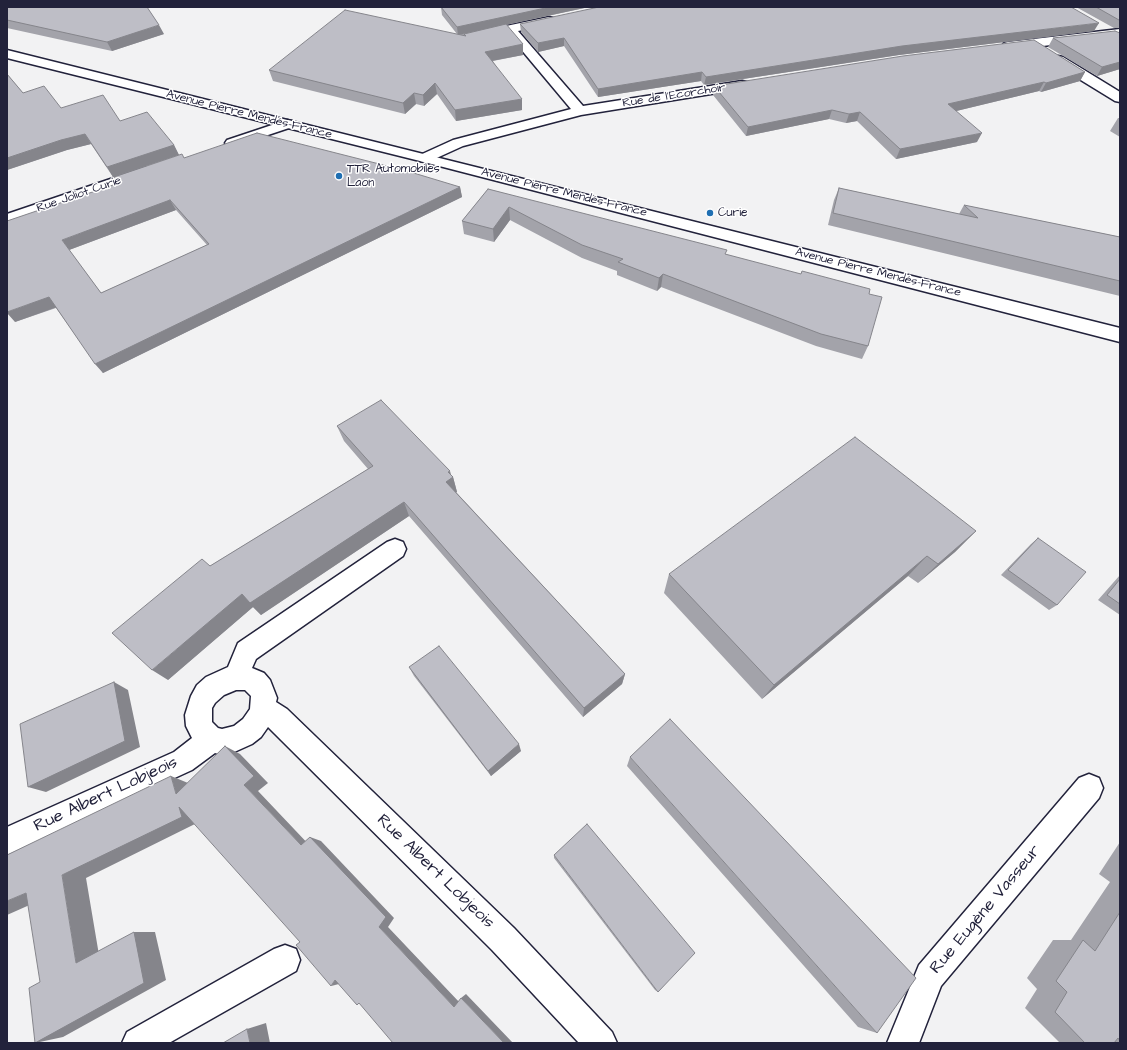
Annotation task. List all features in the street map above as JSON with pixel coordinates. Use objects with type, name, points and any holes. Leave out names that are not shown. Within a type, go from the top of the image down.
[{"type":"street","points":[[496,32],[561,18]]},
{"type":"street","points":[[1091,22],[1117,35]]},
{"type":"street","points":[[510,29],[580,111]]},
{"type":"street","points":[[992,48],[1117,35]]},
{"type":"street","points":[[1030,43],[1120,98]]},
{"type":"street","name":"Avenue Pierre Mendés-France","points":[[7,54],[1120,334]]},
{"type":"street","name":"Rue de l'Ecorchoir","points":[[425,158],[458,143],[580,111],[751,84]]},
{"type":"street","points":[[221,146],[287,124]]},
{"type":"street","name":"Rue Joliot Curie","points":[[7,219],[162,166]]},
{"type":"street","points":[[236,678],[247,651],[395,549]]},
{"type":"street","points":[[246,678],[255,682],[261,689],[264,698],[263,708],[260,718],[252,728],[243,735],[232,740],[222,742],[212,739],[204,734],[199,726],[198,715],[200,705],[206,694],[225,680],[246,678]]},
{"type":"street","name":"Rue Albert Lobjeois","points":[[263,708],[278,718],[503,938],[601,1043]]},
{"type":"street","name":"Rue Albert Lobjeois","points":[[7,836],[183,761],[212,739]]},
{"type":"street","name":"Rue Eugène Vasseur","points":[[903,1043],[930,976],[1089,788]]},
{"type":"street","points":[[138,1043],[285,960]]},
{"type":"building","points":[[7,7],[147,7],[159,25],[107,42],[7,20]]},
{"type":"building","points":[[441,7],[550,7],[457,27]]},
{"type":"building","points":[[599,7],[1071,7],[1099,23],[902,46],[706,77],[702,72],[598,89],[564,38],[538,43],[520,24]]},
{"type":"building","points":[[1096,7],[1120,7],[1120,20],[1119,20]]},
{"type":"building","points":[[345,10],[466,36],[464,34],[506,24],[523,44],[485,52],[522,99],[455,110],[435,83],[423,95],[414,93],[403,103],[269,70]]},
{"type":"building","points":[[1115,31],[1120,33],[1120,62],[1102,67],[1053,38]]},
{"type":"building","points":[[1034,40],[1085,72],[1046,83],[1044,82],[948,104],[982,133],[900,149],[860,112],[849,114],[832,110],[748,127],[714,86],[903,56]]},
{"type":"building","points":[[7,74],[23,93],[44,86],[61,108],[103,95],[120,121],[147,112],[174,145],[107,167],[85,134],[61,140],[7,158]]},
{"type":"building","points":[[257,133],[407,171],[460,187],[95,364],[49,297],[7,312],[7,221],[119,183],[114,177],[182,154],[184,158]],"holes":[[[170,200],[209,244],[101,293],[62,240]]]},
{"type":"building","points":[[839,188],[978,218],[964,205],[1120,237],[1120,281],[833,213]]},
{"type":"building","points":[[488,189],[727,250],[725,254],[801,274],[802,271],[870,289],[869,294],[882,297],[868,346],[821,334],[663,274],[659,278],[618,262],[623,259],[582,245],[509,207],[493,229],[462,221]]},
{"type":"building","points":[[381,400],[450,471],[448,472],[453,477],[446,482],[625,674],[584,708],[404,502],[250,603],[242,594],[152,670],[112,633],[202,559],[210,566],[373,466],[337,426]]},
{"type":"building","points":[[855,437],[976,531],[938,564],[927,556],[774,685],[669,574]]},
{"type":"building","points":[[1038,538],[1086,572],[1057,605],[1008,570]]},
{"type":"building","points":[[1120,579],[1120,604],[1107,595]]},
{"type":"building","points":[[439,646],[519,744],[488,771],[409,667]]},
{"type":"building","points":[[114,682],[125,741],[28,787],[20,724]]},
{"type":"building","points":[[670,719],[916,978],[877,1033],[630,757]]},
{"type":"building","points":[[225,746],[254,776],[244,785],[301,845],[310,837],[386,917],[379,927],[454,1007],[461,998],[504,1043],[393,1043],[359,1003],[357,1005],[335,980],[331,986],[296,945],[300,942],[179,807],[182,817],[62,875],[76,963],[134,932],[144,983],[35,1043],[29,988],[40,982],[26,893],[7,901],[7,855],[171,776],[176,794]]},
{"type":"building","points":[[587,824],[695,953],[658,992],[554,855]]},
{"type":"building","points":[[1120,912],[1120,1041],[1118,1038],[1114,1043],[1085,1043],[1055,1012],[1067,992],[1056,981],[1083,940],[1095,951]]},
{"type":"building","points":[[247,1029],[250,1043],[223,1043]]},
{"type":"place","name":"TTR Automobiles Laon","points":[[339,176]]},
{"type":"place","name":"Curie","points":[[710,213]]}]
